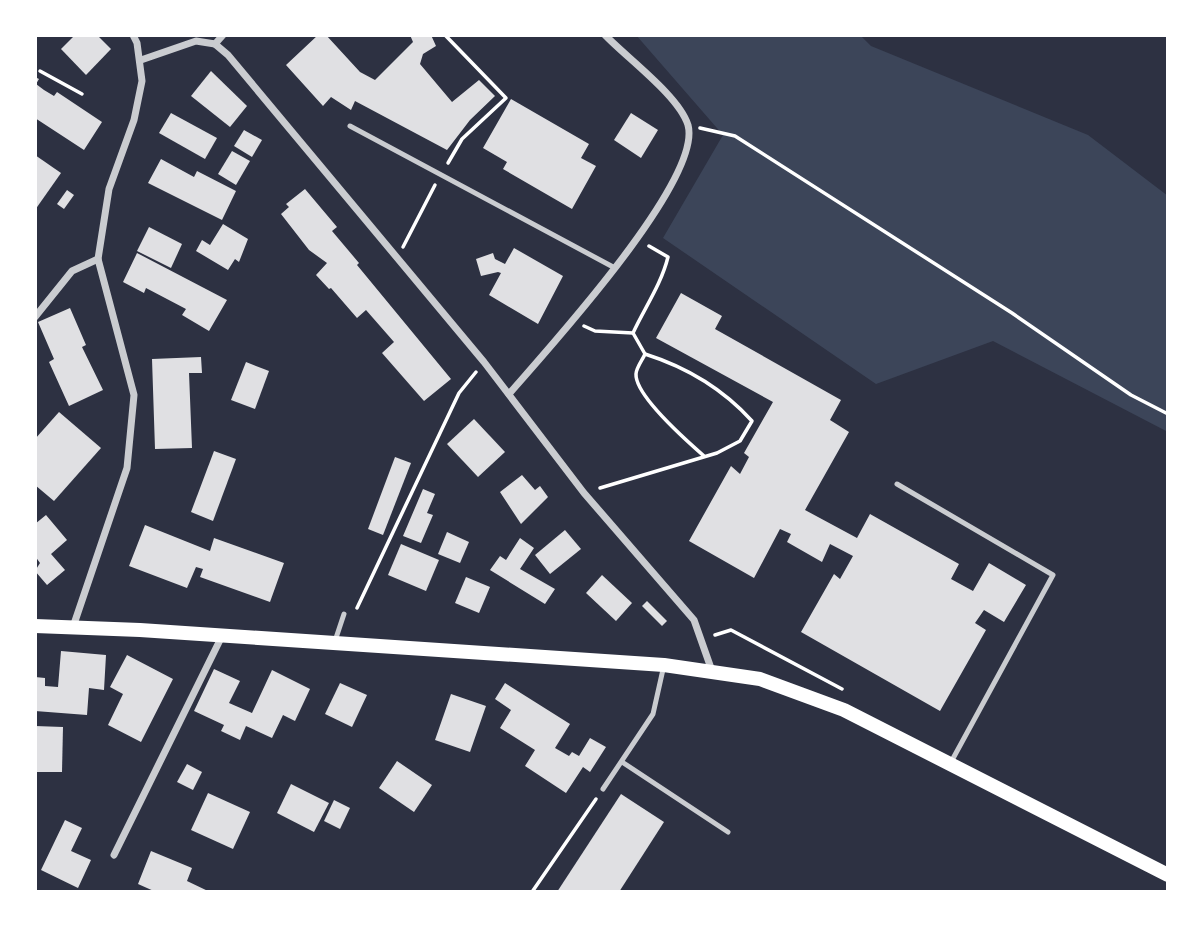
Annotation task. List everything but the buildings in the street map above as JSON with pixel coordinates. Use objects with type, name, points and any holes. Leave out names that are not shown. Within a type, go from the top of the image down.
[{"type":"main road","points":[[35,626],[222,635],[334,645],[664,665],[760,679],[844,710],[1168,875]]},
{"type":"street","points":[[73,628],[127,468],[134,395],[98,259],[109,189],[134,120],[142,81],[141,60],[133,35]]},
{"type":"street","points":[[215,44],[223,35]]},
{"type":"street","points":[[509,394],[572,322],[637,239],[664,197],[688,145],[688,127],[679,108],[605,35]]},
{"type":"street","points":[[141,60],[196,41],[215,44],[228,55],[484,362],[584,493],[694,620],[712,671]]},
{"type":"street","points":[[35,317],[72,271],[98,259]]},
{"type":"street","points":[[114,855],[222,635]]},
{"type":"lane","points":[[350,126],[615,268]]},
{"type":"lane","points":[[897,484],[1053,575],[949,765]]},
{"type":"lane","points":[[334,645],[344,614]]},
{"type":"lane","points":[[603,789],[653,714],[664,665]]},
{"type":"lane","points":[[622,762],[728,832]]},
{"type":"path","points":[[398,258],[462,139],[506,98],[445,35]]},
{"type":"path","points":[[40,71],[82,94]]},
{"type":"path","points":[[688,127],[714,129],[735,136],[929,259],[1131,395],[1168,414]]},
{"type":"path","points":[[632,333],[649,297],[662,282],[668,257],[637,239]]},
{"type":"path","points":[[572,322],[596,331],[632,333]]},
{"type":"path","points":[[584,493],[704,456],[740,440],[752,421],[732,399],[668,361],[645,354],[632,333]]},
{"type":"path","points":[[645,354],[636,373],[639,387],[672,428],[704,456]]},
{"type":"path","points":[[354,614],[459,393],[484,362]]},
{"type":"path","points":[[532,892],[603,789]]},
{"type":"shaded area","points":[[636,35],[860,35],[871,46],[1088,135],[1168,196],[1168,432],[993,341],[876,384],[663,238],[723,135]]}]
